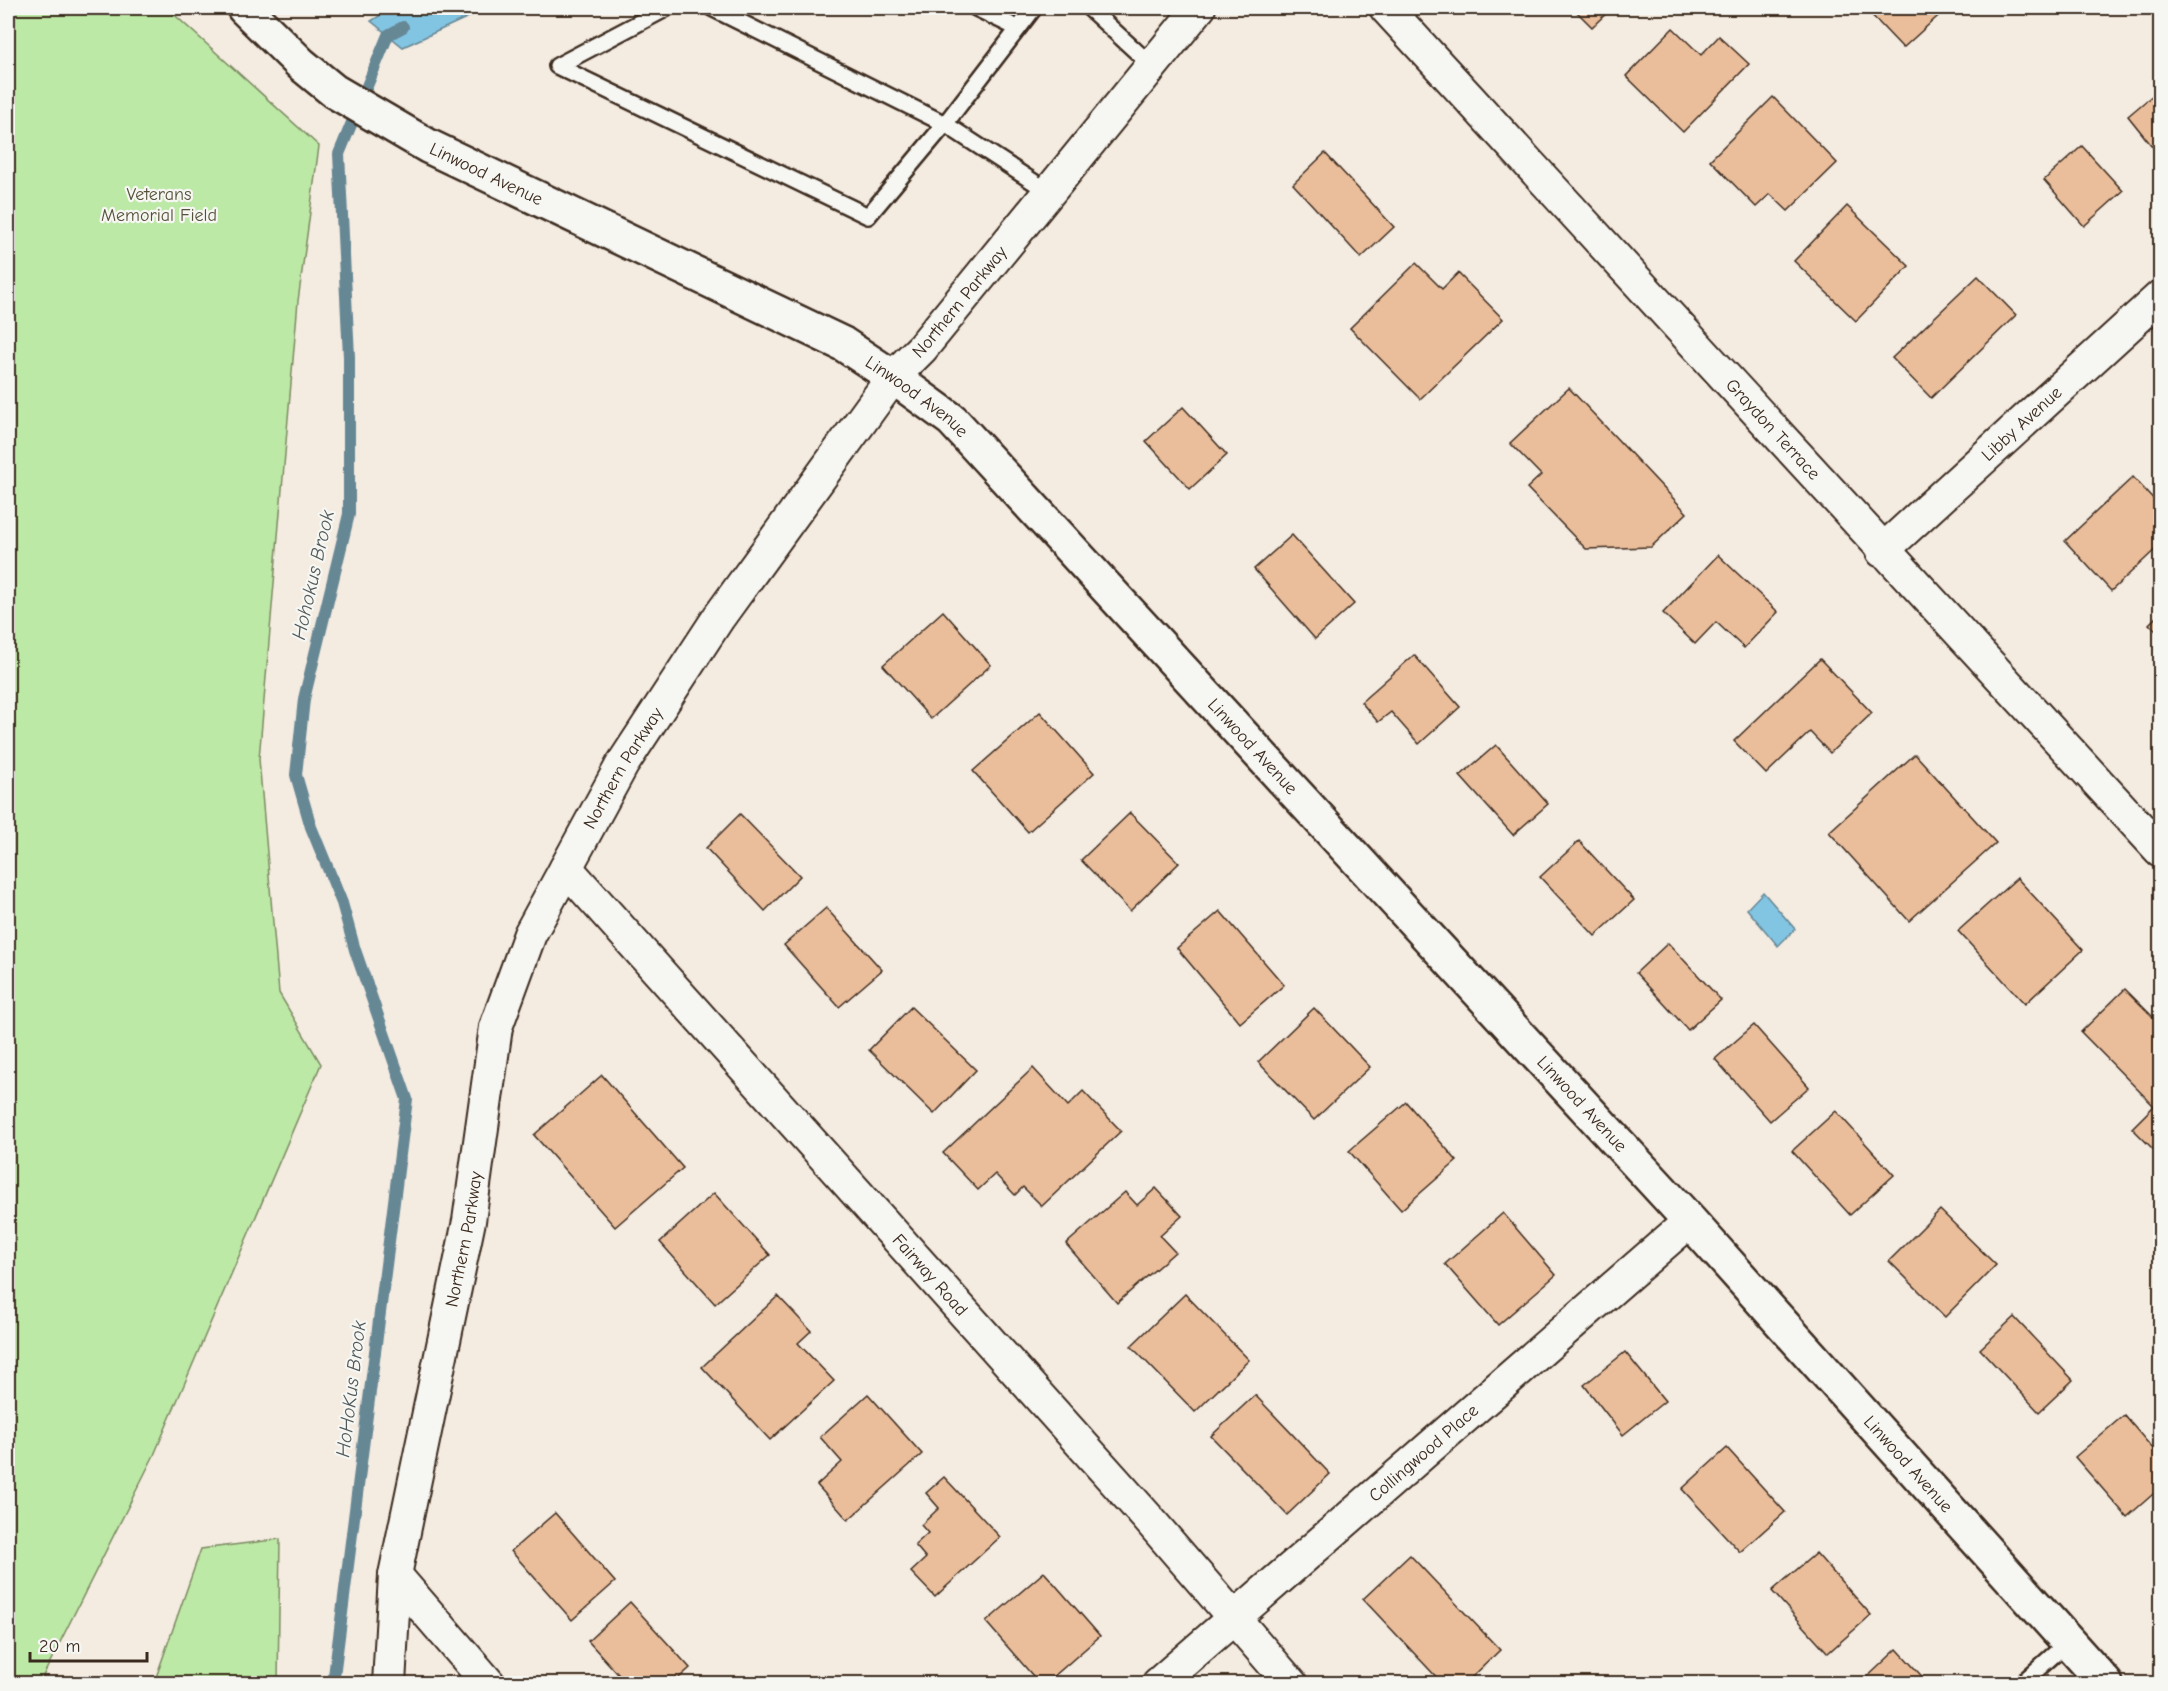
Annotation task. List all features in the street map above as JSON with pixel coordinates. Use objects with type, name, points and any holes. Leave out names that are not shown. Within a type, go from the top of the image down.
[{"type":"main road","name":"Linwood Avenue","points":[[244,8],[301,64],[334,91],[428,146],[843,344],[893,376],[952,420],[1690,1221],[2106,1683]]},
{"type":"street","name":"Northern Parkway","points":[[389,1683],[395,1575],[469,1221],[496,1028],[530,934],[622,765],[719,617],[893,376],[922,348],[1199,8]]},
{"type":"street","name":"Graydon Terrace","points":[[1386,8],[2160,850]]},
{"type":"street","name":"Libby Avenue","points":[[1882,550],[2160,297]]},
{"type":"street","name":"Fairway Road","points":[[566,868],[1146,1516],[1291,1683]]},
{"type":"street","name":"Collingwood Place","points":[[1158,1683],[1690,1221]]},
{"type":"street","points":[[395,1575],[489,1683]]},
{"type":"lane","points":[[667,8],[557,66],[868,216],[945,124],[1034,8]]},
{"type":"lane","points":[[712,8],[945,124],[1049,192]]},
{"type":"lane","points":[[976,8],[1017,28]]},
{"type":"lane","points":[[1089,8],[1151,65]]},
{"type":"lane","points":[[2021,1683],[2068,1642]]},
{"type":"green space","name":"Veterans Memorial Field","points":[[8,8],[167,8],[319,146],[298,301],[259,759],[279,993],[321,1064],[154,1455],[39,1684],[8,1683]]},
{"type":"green space","points":[[280,1539],[278,1683],[154,1683],[201,1549]]},
{"type":"water","points":[[392,8],[488,8],[403,47],[371,21]]},
{"type":"water","points":[[1763,892],[1795,929],[1778,946],[1747,909]]},
{"type":"building","points":[[1573,8],[1612,8],[1592,27]]},
{"type":"building","points":[[1865,8],[1947,8],[1903,48]]},
{"type":"building","points":[[1673,28],[1701,55],[1719,36],[1749,64],[1683,132],[1626,76]]},
{"type":"building","points":[[2160,89],[2160,156],[2128,116]]},
{"type":"building","points":[[1773,97],[1837,163],[1788,211],[1770,194],[1756,207],[1710,160]]},
{"type":"building","points":[[2082,146],[2123,191],[2084,226],[2044,180]]},
{"type":"building","points":[[1325,153],[1394,227],[1361,258],[1293,184]]},
{"type":"building","points":[[1847,206],[1909,266],[1856,321],[1794,261]]},
{"type":"building","points":[[1416,263],[1442,289],[1458,273],[1503,319],[1420,399],[1350,328]]},
{"type":"building","points":[[1978,276],[2016,315],[1931,398],[1892,358]]},
{"type":"building","points":[[1569,388],[1687,513],[1651,547],[1586,549],[1527,488],[1541,475],[1510,443]]},
{"type":"building","points":[[1183,407],[1227,455],[1190,489],[1146,441]]},
{"type":"building","points":[[2133,477],[2160,506],[2160,545],[2111,591],[2065,541]]},
{"type":"building","points":[[1292,535],[1354,604],[1315,639],[1254,569]]},
{"type":"building","points":[[1718,555],[1778,612],[1744,648],[1716,622],[1695,644],[1663,613]]},
{"type":"building","points":[[943,611],[991,665],[931,719],[883,665]]},
{"type":"building","points":[[2160,613],[2160,635],[2149,624]]},
{"type":"building","points":[[1414,655],[1460,707],[1419,744],[1391,712],[1378,722],[1361,702]]},
{"type":"building","points":[[1820,659],[1872,713],[1830,753],[1810,732],[1766,774],[1734,741]]},
{"type":"building","points":[[1040,712],[1094,773],[1028,832],[973,771]]},
{"type":"building","points":[[1496,745],[1548,804],[1513,835],[1460,776]]},
{"type":"building","points":[[1915,754],[1996,843],[1909,921],[1829,832]]},
{"type":"building","points":[[1130,813],[1179,863],[1130,911],[1081,860]]},
{"type":"building","points":[[740,814],[800,876],[765,911],[706,848]]},
{"type":"building","points":[[1579,841],[1634,900],[1595,936],[1540,877]]},
{"type":"building","points":[[2017,878],[2083,950],[2025,1004],[1958,931]]},
{"type":"building","points":[[826,908],[882,970],[839,1007],[784,945]]},
{"type":"building","points":[[1220,911],[1284,985],[1240,1023],[1177,948]]},
{"type":"building","points":[[1668,943],[1721,1000],[1688,1030],[1636,973]]},
{"type":"building","points":[[2125,989],[2160,1024],[2160,1156],[2132,1128],[2154,1106],[2081,1032]]},
{"type":"building","points":[[911,1007],[976,1070],[934,1114],[869,1050]]},
{"type":"building","points":[[1314,1008],[1370,1067],[1314,1120],[1258,1062]]},
{"type":"building","points":[[1754,1025],[1809,1087],[1770,1121],[1715,1059]]},
{"type":"building","points":[[1033,1068],[1068,1106],[1083,1091],[1121,1131],[1042,1206],[1023,1187],[1015,1195],[995,1174],[978,1190],[943,1153]]},
{"type":"building","points":[[602,1075],[683,1168],[615,1227],[534,1135]]},
{"type":"building","points":[[1406,1102],[1457,1161],[1401,1210],[1349,1151]]},
{"type":"building","points":[[1836,1111],[1894,1175],[1850,1215],[1792,1151]]},
{"type":"building","points":[[1156,1188],[1182,1216],[1160,1236],[1175,1252],[1117,1303],[1066,1244],[1125,1192],[1137,1205]]},
{"type":"building","points":[[714,1193],[770,1255],[715,1304],[660,1242]]},
{"type":"building","points":[[1940,1210],[1996,1265],[1945,1317],[1889,1261]]},
{"type":"building","points":[[1503,1213],[1556,1275],[1498,1325],[1445,1264]]},
{"type":"building","points":[[1185,1294],[1249,1360],[1195,1412],[1131,1346]]},
{"type":"building","points":[[778,1296],[811,1331],[798,1343],[834,1381],[770,1440],[702,1367]]},
{"type":"building","points":[[2014,1317],[2073,1380],[2039,1412],[1980,1349]]},
{"type":"building","points":[[1625,1352],[1665,1401],[1623,1435],[1584,1385]]},
{"type":"building","points":[[868,1394],[922,1454],[848,1520],[817,1485],[842,1462],[820,1437]]},
{"type":"building","points":[[1255,1395],[1330,1474],[1287,1515],[1211,1436]]},
{"type":"building","points":[[2124,1415],[2160,1457],[2160,1488],[2127,1517],[2075,1457]]},
{"type":"building","points":[[1727,1448],[1785,1512],[1740,1552],[1682,1489]]},
{"type":"building","points":[[944,1477],[1000,1537],[935,1597],[911,1572],[926,1558],[915,1545],[928,1533],[921,1525],[939,1508],[926,1493]]},
{"type":"building","points":[[555,1513],[615,1582],[572,1620],[511,1551]]},
{"type":"building","points":[[1816,1553],[1871,1615],[1828,1653],[1772,1591]]},
{"type":"building","points":[[1410,1555],[1500,1650],[1465,1684],[1443,1684],[1363,1599]]},
{"type":"building","points":[[1044,1572],[1100,1636],[1045,1684],[1040,1684],[986,1622]]},
{"type":"building","points":[[630,1602],[690,1668],[672,1684],[627,1684],[588,1641]]},
{"type":"building","points":[[1897,1649],[1929,1684],[1865,1684],[1863,1681]]},
{"type":"waterway","name":"Hohokus Brook","points":[[333,1684],[407,1099],[355,950],[342,903],[311,827],[296,775],[304,699],[349,514],[349,357],[339,154],[388,35],[403,27]]},
{"type":"water label","name":"HoHoKus Brook","points":[[351,1389]]}]
